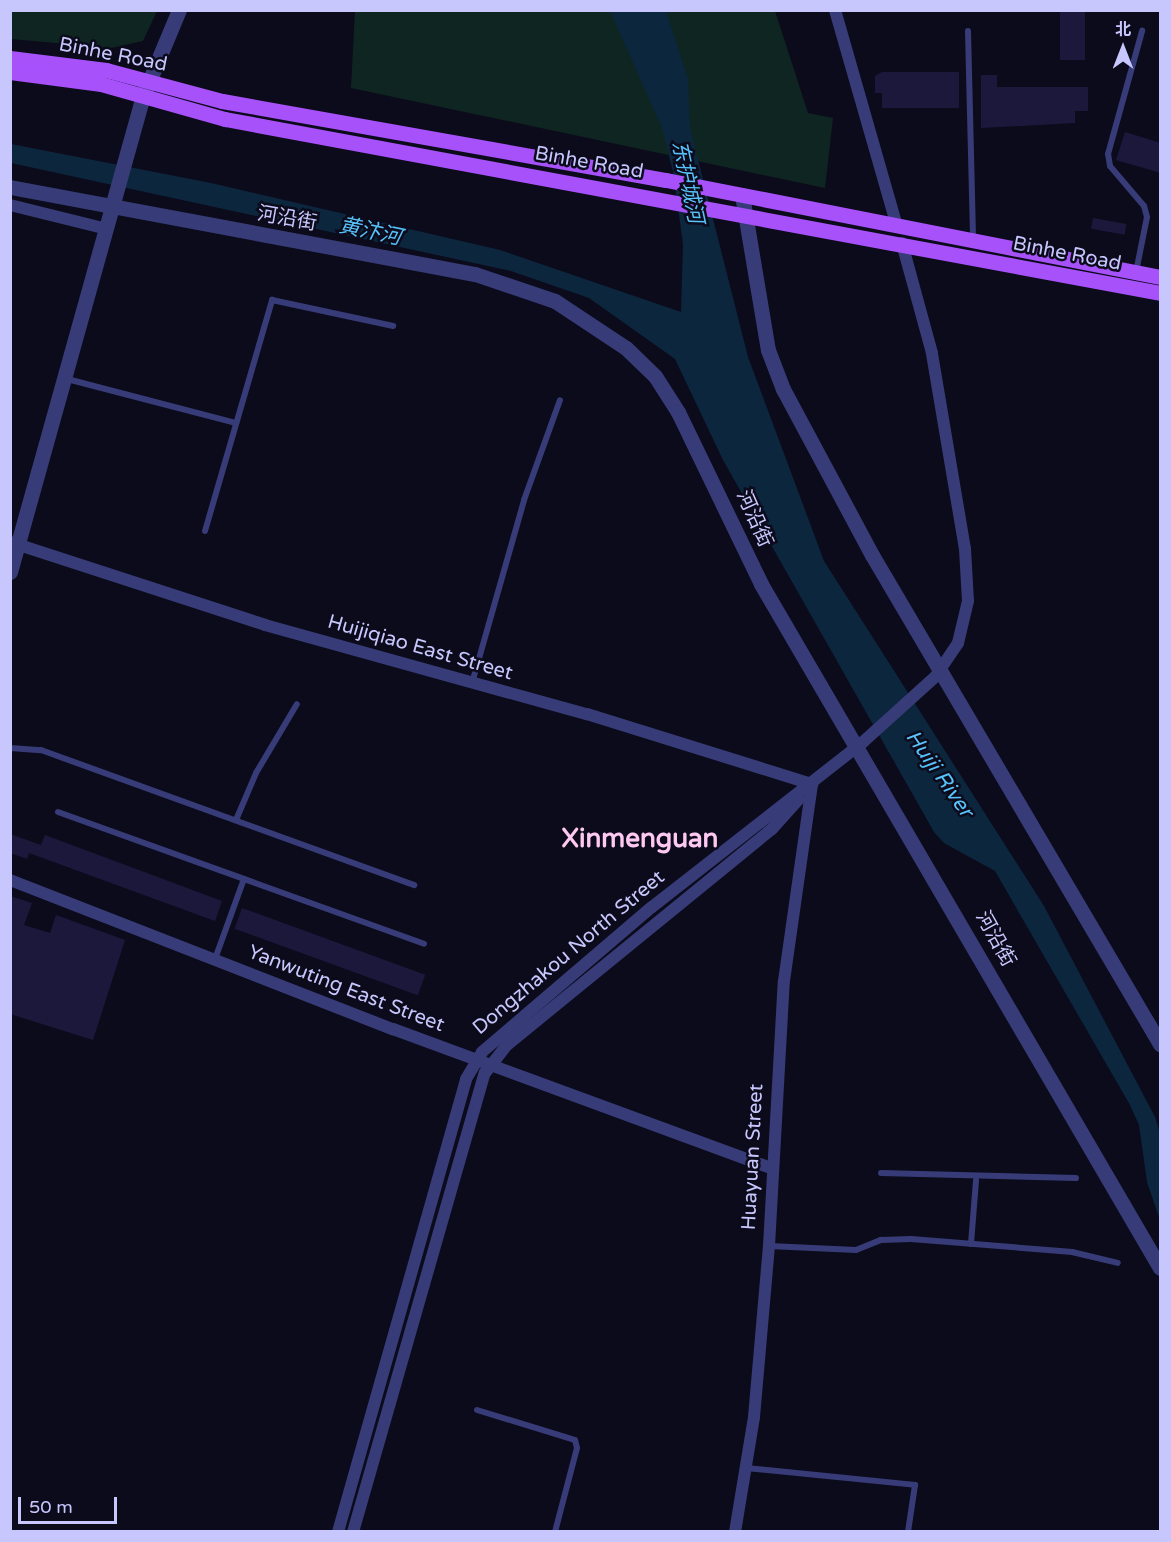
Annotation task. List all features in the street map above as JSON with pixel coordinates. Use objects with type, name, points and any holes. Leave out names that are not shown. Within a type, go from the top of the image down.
[{"type":"main road","name":"Binhe Road","points":[[10,58],[146,89],[225,118],[743,212],[1161,293]]},
{"type":"main road","name":"Binhe Road","points":[[10,72],[222,101],[666,180],[1161,277]]},
{"type":"street","points":[[10,572],[14,543],[67,379],[126,154],[146,89],[179,10]]},
{"type":"street","points":[[835,10],[897,226]]},
{"type":"street","name":"河沿街","points":[[10,187],[113,204],[476,274],[555,301],[626,348],[655,376],[678,412],[761,584],[950,902],[1161,1268]]},
{"type":"street","points":[[742,195],[743,212],[768,350],[783,389],[940,670],[1161,1044]]},
{"type":"street","points":[[10,205],[107,229]]},
{"type":"street","points":[[812,784],[921,691],[940,670],[958,643],[967,614],[965,549],[932,353],[902,243]]},
{"type":"street","name":"Huijiqiao East Street","points":[[14,543],[265,625],[472,683],[812,784]]},
{"type":"street","name":"Dongzhakou North Street","points":[[338,1532],[466,1079],[477,1060],[497,1035],[643,914],[812,784]]},
{"type":"street","name":"Dongzhakou North Street","points":[[353,1532],[479,1083],[507,1045],[772,829],[812,784]]},
{"type":"street","name":"Huayuan Street","points":[[735,1532],[746,1468],[769,1246],[771,1168],[784,981],[812,784]]},
{"type":"street","name":"Yanwuting East Street","points":[[10,880],[477,1060],[771,1168]]},
{"type":"lane","points":[[968,31],[972,241]]},
{"type":"lane","points":[[1136,273],[1147,217],[1110,166],[1108,154],[1142,31]]},
{"type":"lane","points":[[205,531],[272,300],[393,326]]},
{"type":"lane","points":[[67,379],[236,423]]},
{"type":"lane","points":[[472,683],[524,500],[560,400]]},
{"type":"lane","points":[[236,820],[256,773],[297,704]]},
{"type":"lane","points":[[10,748],[41,750],[414,885]]},
{"type":"lane","points":[[58,812],[424,944]]},
{"type":"lane","points":[[214,959],[244,879]]},
{"type":"lane","points":[[881,1173],[976,1180],[1076,1178]]},
{"type":"lane","points":[[971,1244],[976,1180]]},
{"type":"lane","points":[[769,1246],[856,1250],[889,1239],[1072,1252],[1118,1263]]},
{"type":"lane","points":[[477,1410],[575,1440],[578,1448],[555,1532]]},
{"type":"lane","points":[[746,1468],[915,1485],[908,1532]]},
{"type":"green space","points":[[11,10],[157,11],[143,41],[111,48],[11,39]]},
{"type":"green space","points":[[355,11],[775,11],[808,113],[833,118],[825,188],[351,88]]},
{"type":"water","points":[[610,11],[666,11],[688,79],[690,128],[748,357],[824,561],[1044,906],[1155,1117],[1160,1133],[1160,1220],[1147,1182],[1139,1125],[1130,1105],[995,871],[944,843],[934,832],[723,460],[675,359],[589,298],[511,271],[11,163],[11,144],[211,183],[500,250],[681,312],[683,244],[673,172],[662,128]]},
{"type":"building","points":[[1060,10],[1085,10],[1085,60],[1060,60]]},
{"type":"building","points":[[882,72],[959,72],[959,108],[882,108],[882,93],[875,93],[875,76]]},
{"type":"building","points":[[981,75],[997,75],[997,87],[1088,87],[1088,111],[1075,111],[1075,123],[981,128]]},
{"type":"building","points":[[1125,132],[1161,143],[1161,173],[1116,160]]},
{"type":"building","points":[[1093,218],[1126,224],[1125,235],[1091,229]]},
{"type":"building","points":[[10,834],[41,845],[45,835],[222,901],[215,921],[29,853],[27,859],[10,853]]},
{"type":"building","points":[[10,896],[32,903],[24,925],[50,933],[56,915],[125,940],[93,1040],[10,1014]]},
{"type":"building","points":[[242,908],[425,975],[418,995],[234,929]]},
{"type":"district","name":"Xinmenguan","points":[[640,839]]},
{"type":"water label","name":"东护城河","points":[[687,182]]},
{"type":"water label","name":"黄汴河","points":[[370,232]]},
{"type":"water label","name":"Huiji River","points":[[939,774]]}]
